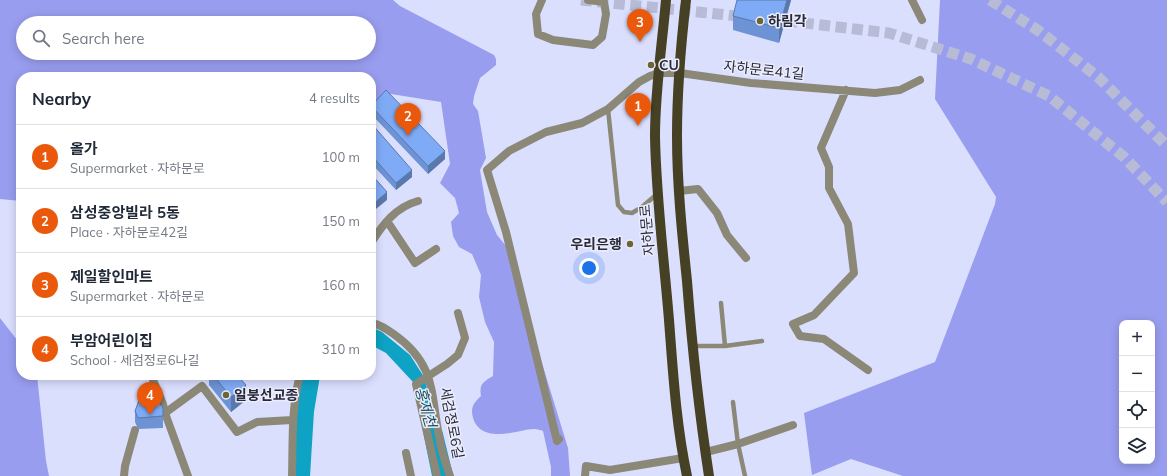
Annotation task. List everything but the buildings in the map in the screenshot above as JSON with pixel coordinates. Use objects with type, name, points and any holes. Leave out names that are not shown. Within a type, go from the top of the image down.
[{"type":"main road","name":"자하문로","points":[[666,0],[655,135],[658,192],[674,390],[683,458],[687,476]]},
{"type":"main road","points":[[686,0],[677,136],[679,191],[692,346],[710,476]]},
{"type":"street","points":[[542,0],[536,14],[538,34],[553,40],[593,45],[602,37],[608,3],[588,0]]},
{"type":"street","points":[[912,0],[922,20]]},
{"type":"street","points":[[559,439],[557,441],[507,239],[487,170],[509,151],[533,138],[546,132],[582,123],[608,109],[640,82],[659,73]]},
{"type":"street","name":"자하문로41길","points":[[659,73],[680,73],[751,83],[875,93],[900,90],[920,80]]},
{"type":"street","points":[[846,90],[821,148],[828,167],[829,188],[848,224],[854,273],[814,315],[793,324],[800,336],[824,339],[868,370]]},
{"type":"street","points":[[679,191],[698,189],[717,213],[727,235],[746,258]]},
{"type":"street","points":[[376,235],[396,211],[407,204],[418,201]]},
{"type":"street","points":[[387,221],[415,263],[436,249]]},
{"type":"street","name":"세검정로6길","points":[[429,376],[447,364],[458,354],[465,338],[458,312]]},
{"type":"street","name":"세검정로6길","points":[[376,324],[390,331],[405,342],[420,359],[429,376],[440,440],[450,476]]},
{"type":"street","points":[[429,376],[416,384],[437,476]]},
{"type":"street","points":[[153,380],[188,476]]},
{"type":"street","points":[[292,476],[292,420],[299,380]]},
{"type":"street","points":[[165,413],[202,386],[237,432],[257,422],[292,420]]},
{"type":"street","points":[[706,452],[738,444],[793,425]]},
{"type":"street","points":[[124,476],[125,466],[135,430]]},
{"type":"street","points":[[406,453],[410,476]]},
{"type":"street","points":[[585,476],[586,466],[610,470],[683,458]]},
{"type":"lane","points":[[608,109],[618,205],[624,212],[632,213],[642,207],[658,192]]},
{"type":"lane","points":[[721,303],[725,346]]},
{"type":"lane","points":[[692,346],[725,346],[762,341]]},
{"type":"lane","points":[[732,402],[738,444],[745,476]]},
{"type":"shaded area","points":[[0,0],[393,0],[400,6],[494,55],[496,59],[496,65],[480,78],[473,104],[478,111],[486,158],[480,170],[487,212],[497,235],[506,246],[568,448],[570,476],[551,476],[551,467],[543,431],[528,429],[513,433],[490,433],[480,429],[473,419],[473,407],[481,396],[481,386],[493,376],[494,342],[485,322],[479,297],[481,275],[472,254],[459,247],[453,236],[451,222],[459,213],[455,198],[440,183],[450,164],[441,102],[391,94],[376,102],[376,72],[16,72],[16,201],[0,199]]},
{"type":"shaded area","points":[[940,0],[1167,0],[1167,476],[903,476],[851,459],[812,475],[804,413],[935,362],[995,204],[996,197],[935,99]]},
{"type":"shaded area","points":[[0,318],[16,339],[16,380],[38,380],[49,476],[0,476]]},
{"type":"water","name":"홍제천","points":[[376,329],[382,332],[410,355],[424,377],[433,414],[442,476],[432,476],[413,382],[386,353],[376,348]]},
{"type":"water","points":[[306,380],[316,380],[304,425],[298,476],[290,476],[297,412]]},
{"type":"waterway","name":"홍제천","points":[[301,476],[305,411],[310,380]]},
{"type":"waterway","name":"홍제천","points":[[434,435],[444,476]]},
{"type":"tunnel","points":[[581,0],[747,17]]},
{"type":"tunnel","points":[[990,0],[1039,31],[1098,77],[1167,146]]},
{"type":"tunnel","points":[[770,19],[889,33],[971,59],[1049,96],[1124,157],[1167,202]]},
{"type":"place","name":"하림각","points":[[760,21]]},
{"type":"place","name":"제일할인마트","points":[[640,42]]},
{"type":"place","name":"CU","points":[[651,65]]},
{"type":"place","name":"올가","points":[[638,126]]},
{"type":"place","name":"삼성중앙빌라 5동","points":[[408,136]]},
{"type":"place","name":"우리은행","points":[[630,244]]},
{"type":"place","name":"일붕선교종","points":[[226,395]]},
{"type":"place","name":"부암어린이집","points":[[150,415]]}]
